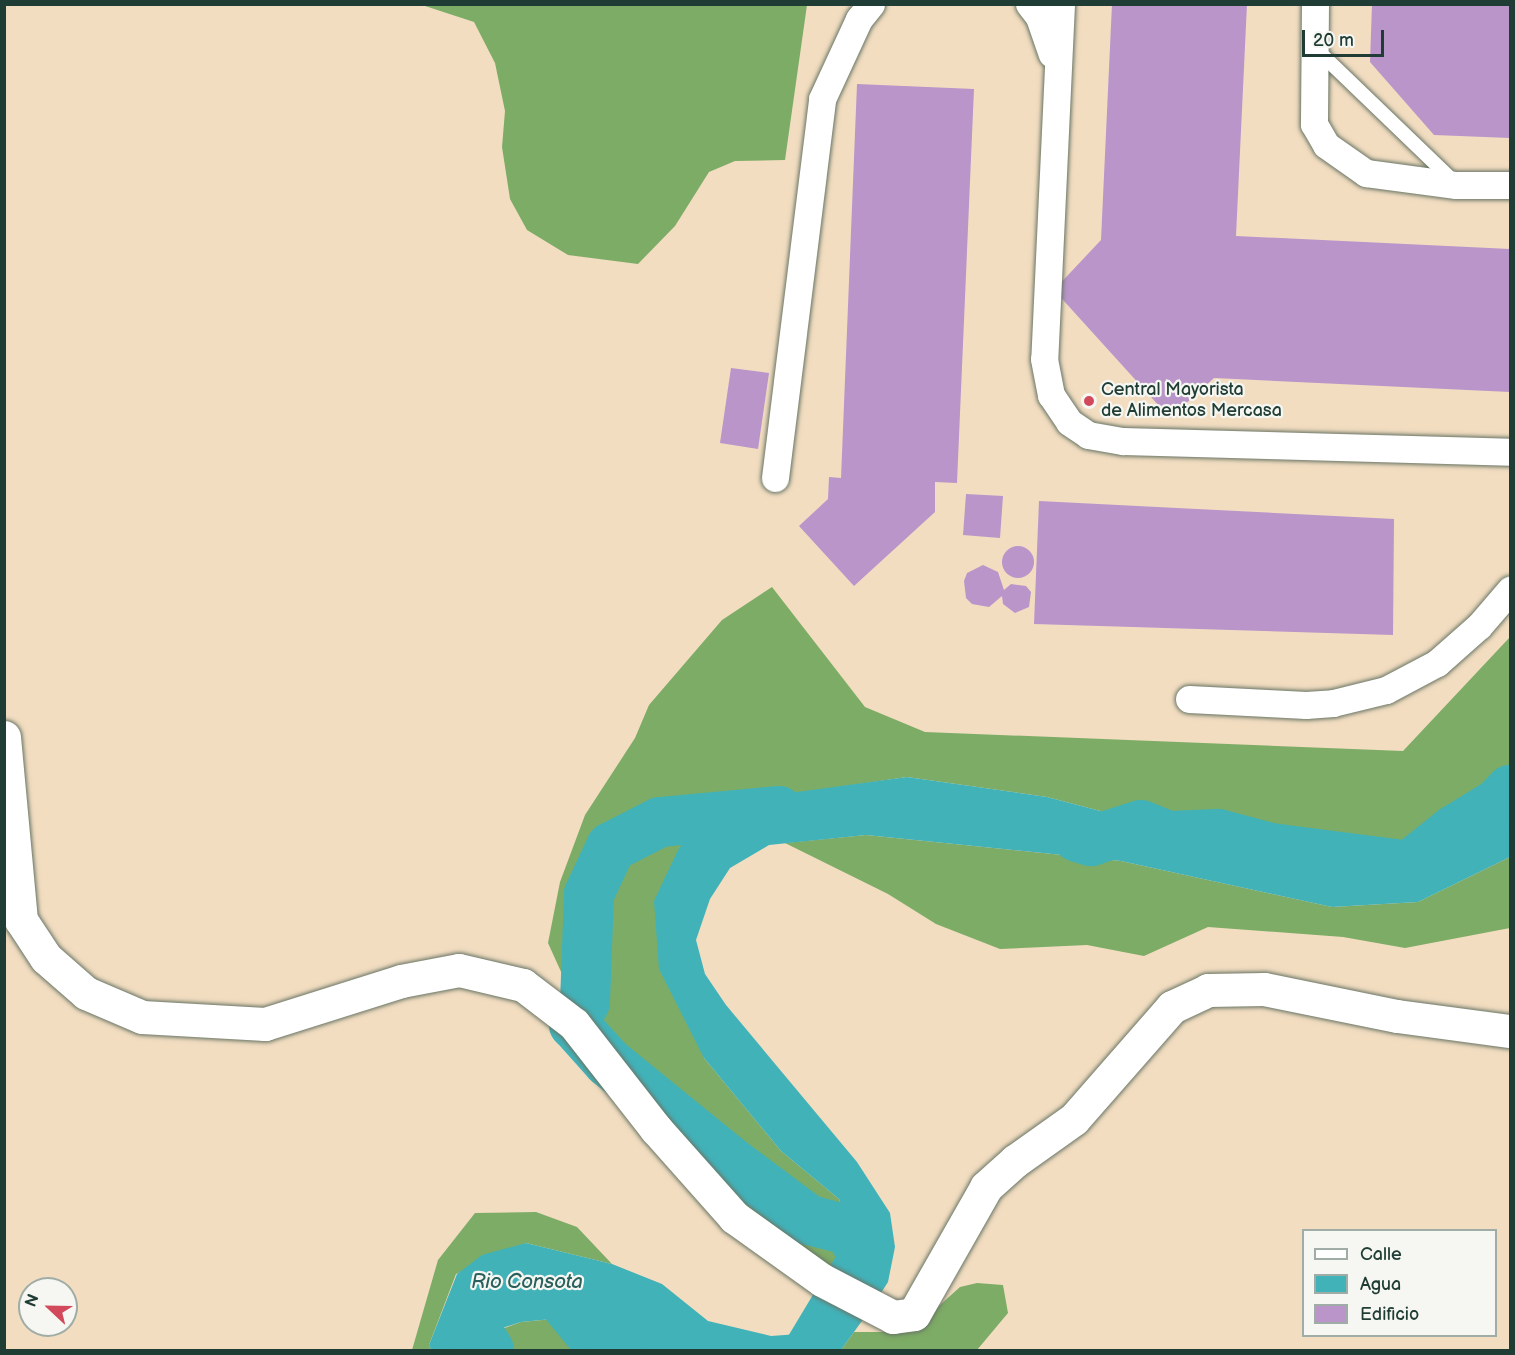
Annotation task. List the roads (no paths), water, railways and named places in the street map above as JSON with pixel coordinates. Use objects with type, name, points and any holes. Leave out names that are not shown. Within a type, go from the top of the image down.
[{"type":"street","points":[[775,478],[822,99],[859,19],[871,4]]},
{"type":"street","points":[[1029,4],[1040,17],[1057,67]]},
{"type":"street","points":[[1061,4],[1044,359],[1051,395],[1069,422],[1088,435],[1123,441],[1510,453]]},
{"type":"street","points":[[1315,4],[1314,124],[1326,145],[1366,173],[1456,185],[1510,185]]},
{"type":"street","points":[[1190,699],[1306,705],[1342,702],[1386,690],[1437,663],[1479,626],[1510,590]]},
{"type":"street","points":[[4,737],[21,920],[46,957],[86,993],[142,1017],[265,1024],[401,981],[459,970],[523,985],[574,1024],[656,1129],[734,1217],[822,1280],[892,1317],[914,1314],[986,1187],[1015,1161],[1074,1119],[1172,1007],[1208,990],[1264,989],[1397,1016],[1510,1031]]},
{"type":"lane","points":[[1313,46],[1456,185]]},
{"type":"water","name":"Rio Consota","points":[[907,777],[1047,797],[1108,813],[1210,848],[1365,858],[1404,854],[1510,797],[1510,857],[1418,902],[1332,907],[1121,861],[866,835],[769,845],[730,868],[710,899],[696,940],[705,974],[726,1005],[857,1162],[890,1213],[895,1247],[888,1282],[872,1307],[841,1350],[634,1350],[552,1319],[521,1322],[499,1329],[493,1350],[431,1350],[429,1345],[457,1274],[482,1255],[526,1243],[612,1264],[662,1284],[708,1321],[771,1336],[812,1333],[857,1284],[863,1260],[839,1199],[781,1151],[704,1058],[659,969],[654,901],[679,848],[712,816],[753,798]]},
{"type":"waterway","points":[[1077,837],[1091,841],[1141,825],[1168,836],[1218,834],[1271,848],[1409,866],[1454,830],[1498,803],[1510,790]]},
{"type":"waterway","points":[[779,811],[660,822],[611,847],[589,894],[585,1002],[574,1024],[608,1062],[730,1161],[809,1220],[852,1231],[863,1260],[809,1350]]},
{"type":"waterway","points":[[489,1350],[473,1324],[502,1280],[553,1289],[588,1331],[614,1341],[618,1350]]},
{"type":"place","name":"Central Mayorista de Alimentos Mercasa","points":[[1089,401]]}]
